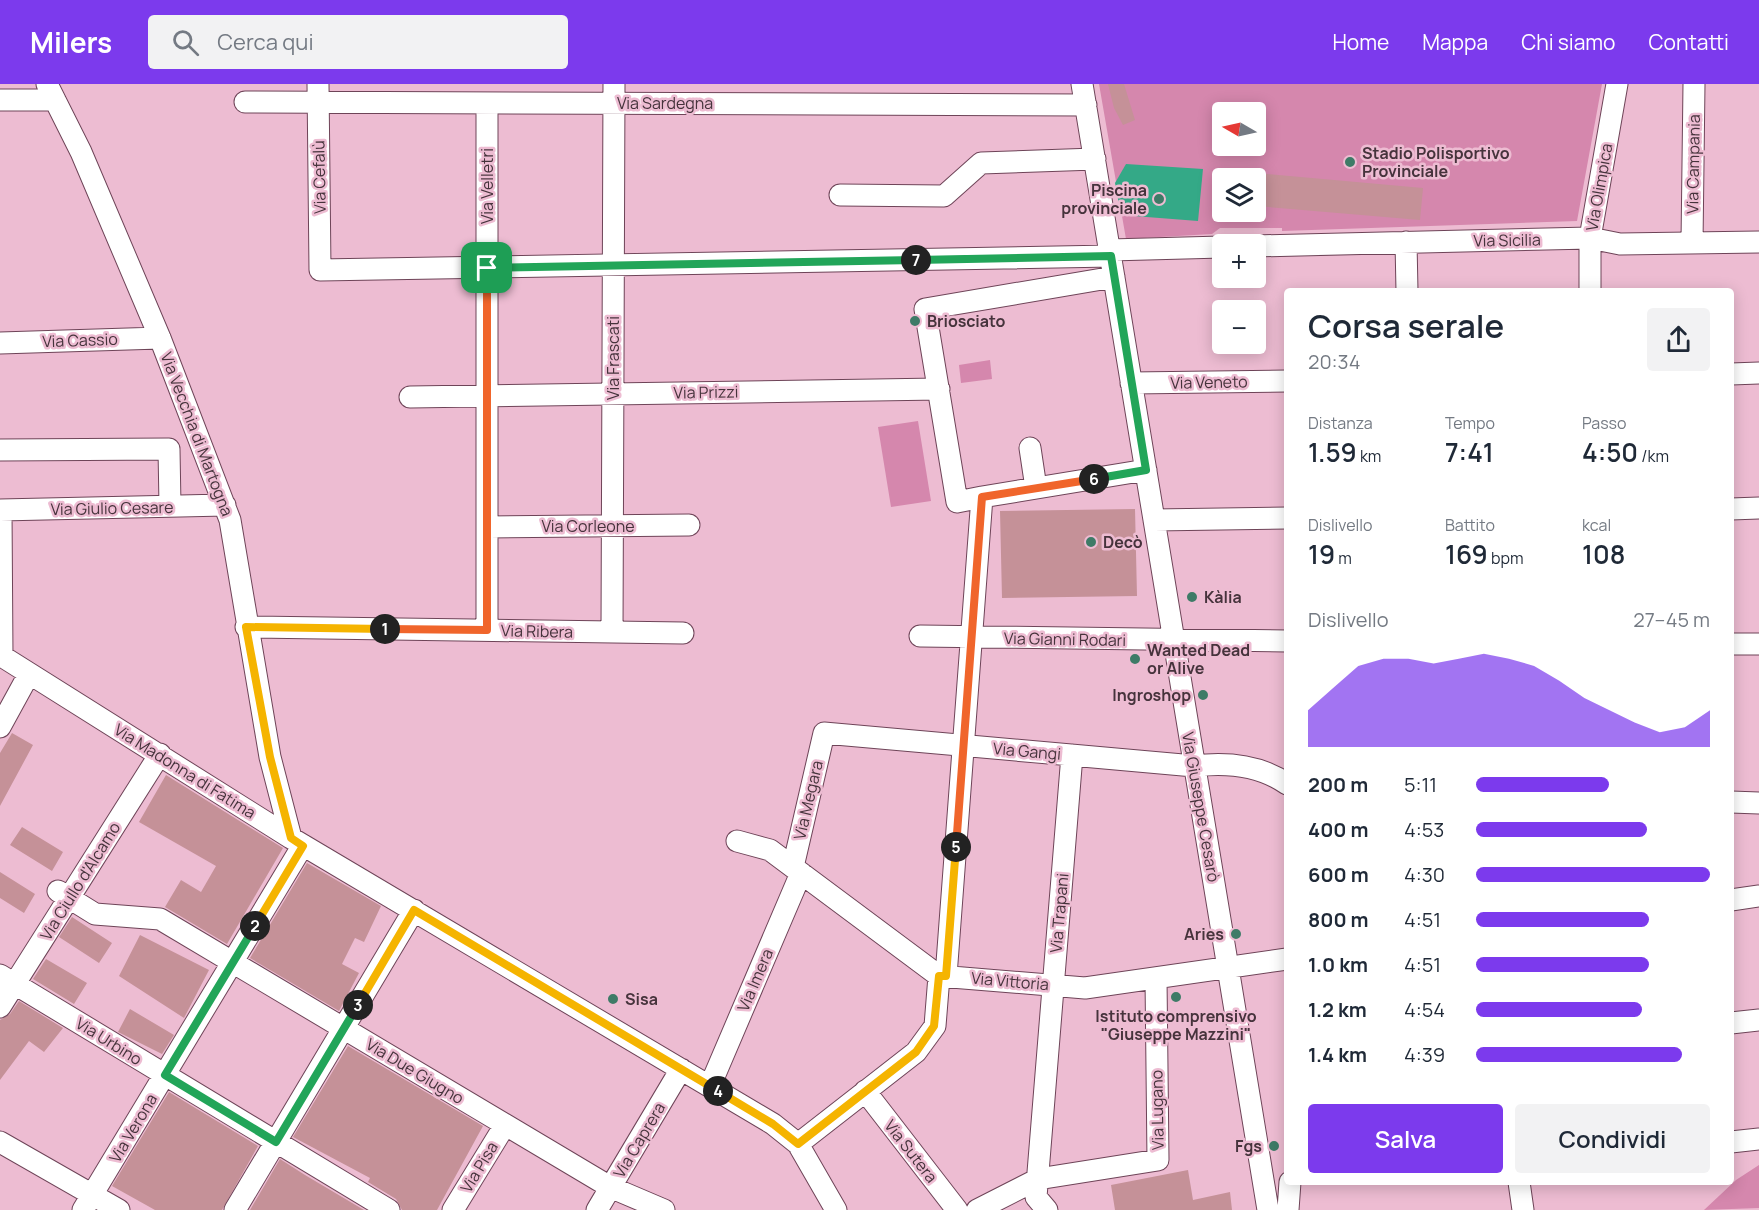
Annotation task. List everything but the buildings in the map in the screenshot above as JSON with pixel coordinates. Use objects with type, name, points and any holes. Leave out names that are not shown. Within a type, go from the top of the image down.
[{"type":"street","name":"Via Giuseppe Cesarò","points":[[1082,84],[1268,1210]]},
{"type":"street","name":"Via Olimpica","points":[[1590,288],[1590,238],[1617,84]]},
{"type":"street","name":"Via Campania","points":[[1692,243],[1694,84]]},
{"type":"street","points":[[0,100],[51,92]]},
{"type":"street","name":"Via Vecchia di Martogna","points":[[51,92],[81,152],[160,338],[230,520],[246,627],[270,757],[297,842]]},
{"type":"street","name":"Via Sardegna","points":[[245,102],[318,93],[487,103],[614,93],[1086,105]]},
{"type":"street","name":"Via Cefalù","points":[[318,93],[320,270],[487,268]]},
{"type":"street","name":"Via Frascati","points":[[612,632],[614,93]]},
{"type":"street","name":"Via Velletri","points":[[487,103],[487,630]]},
{"type":"street","points":[[840,195],[944,196],[981,163],[1095,159]]},
{"type":"street","name":"Via Sicilia","points":[[1266,246],[1590,238],[1620,243],[1759,242]]},
{"type":"street","points":[[1406,242],[1407,288]]},
{"type":"street","points":[[487,268],[1110,253],[1212,248]]},
{"type":"street","points":[[1114,278],[925,309],[930,338],[932,389],[957,501],[982,503],[1036,488],[1146,470]]},
{"type":"street","name":"Via Cassio","points":[[0,343],[160,338]]},
{"type":"street","points":[[1734,374],[1759,373]]},
{"type":"street","name":"Via Veneto","points":[[1131,383],[1284,381]]},
{"type":"street","name":"Via Prizzi","points":[[410,397],[932,389]]},
{"type":"street","points":[[1030,448],[1036,488]]},
{"type":"street","points":[[0,450],[169,449],[170,506]]},
{"type":"street","points":[[798,1144],[916,1052],[934,1026],[943,976],[982,503]]},
{"type":"street","name":"Via Giulio Cesare","points":[[1,510],[225,505]]},
{"type":"street","points":[[1734,509],[1759,508]]},
{"type":"street","points":[[1,510],[1,656]]},
{"type":"street","points":[[1154,520],[1284,518]]},
{"type":"street","name":"Via Corleone","points":[[487,527],[689,525]]},
{"type":"street","name":"Via Ribera","points":[[246,627],[683,633]]},
{"type":"street","name":"Via Gianni Rodari","points":[[920,636],[1284,641]]},
{"type":"street","points":[[1734,644],[1759,644]]},
{"type":"street","name":"Via Madonna di Fatima","points":[[1,656],[297,842],[773,1124],[798,1144],[827,1207]]},
{"type":"street","points":[[0,727],[29,674]]},
{"type":"street","name":"Via Gangi","points":[[824,733],[1194,766],[1221,763],[1272,774],[1284,782]]},
{"type":"street","name":"Via Megara","points":[[797,870],[824,733]]},
{"type":"street","name":"Via Ciullo d'Alcamo","points":[[0,1007],[5,980],[64,894],[154,751]]},
{"type":"street","name":"Via Trapani","points":[[1047,1210],[1036,1197],[1072,755]]},
{"type":"street","points":[[1734,802],[1759,803]]},
{"type":"street","points":[[737,841],[770,850],[943,976]]},
{"type":"street","name":"Via Verona","points":[[88,1202],[233,963],[297,842]]},
{"type":"street","name":"Via Imera","points":[[710,1086],[797,870]]},
{"type":"street","name":"Via Due Giugno","points":[[64,894],[95,914],[160,919],[610,1187],[664,1210]]},
{"type":"street","points":[[1734,900],[1759,896]]},
{"type":"street","points":[[235,1210],[414,910]]},
{"type":"street","name":"Via Vittoria","points":[[943,976],[1085,988],[1284,959]]},
{"type":"street","name":"Via Lugano","points":[[977,1210],[1038,1179],[1158,1160],[1156,978]]},
{"type":"street","name":"Via Urbino","points":[[5,980],[389,1210]]},
{"type":"street","points":[[1734,1023],[1759,1020]]},
{"type":"street","name":"Via Caprera","points":[[597,1210],[681,1069]]},
{"type":"street","name":"Via Sutera","points":[[865,1091],[957,1210]]},
{"type":"street","name":"Via Pisa","points":[[453,1210],[505,1125]]},
{"type":"street","points":[[1734,1142],[1759,1139]]},
{"type":"street","points":[[0,1142],[88,1202],[119,1210]]},
{"type":"street","points":[[1288,1210],[1290,1185]]},
{"type":"street","points":[[1519,1185],[1522,1210]]},
{"type":"shaded area","name":"Stadio Polisportivo Provinciale","points":[[1099,84],[1602,84],[1577,221],[1282,231],[1282,228],[1220,228],[1212,234],[1126,239]]},
{"type":"shaded area","name":"Piscina provinciale","points":[[1126,164],[1203,169],[1198,221],[1121,215],[1115,183]]},
{"type":"shaded area","points":[[990,360],[992,379],[961,383],[959,365]]},
{"type":"shaded area","points":[[918,421],[931,501],[891,507],[878,427]]},
{"type":"shaded area","points":[[1759,1165],[1759,1208],[1704,1210],[1731,1185],[1734,1185],[1736,1180]]},
{"type":"place","name":"Stadio Polisportivo Provinciale","points":[[1350,162]]},
{"type":"place","name":"Piscina provinciale","points":[[1159,199]]},
{"type":"place","name":"Briosciato","points":[[915,321]]},
{"type":"place","name":"Decò","points":[[1091,542]]},
{"type":"place","name":"Kàlia","points":[[1192,597]]},
{"type":"place","name":"Wanted Dead or Alive","points":[[1135,659]]},
{"type":"place","name":"Ingroshop","points":[[1203,695]]},
{"type":"place","name":"Aries","points":[[1236,934]]},
{"type":"place","name":"Istituto comprensivo \"Giuseppe Mazzini\"","points":[[1176,997]]},
{"type":"place","name":"Sisa","points":[[613,999]]},
{"type":"place","name":"Fgs","points":[[1274,1146]]},
{"type":"route","points":[[1111,256],[1146,470],[982,497],[946,976],[939,976],[934,1026],[916,1052],[798,1144],[773,1124],[414,910],[276,1142],[165,1075],[303,846],[291,838],[270,757],[246,627],[487,630],[487,268],[1111,256]]}]
